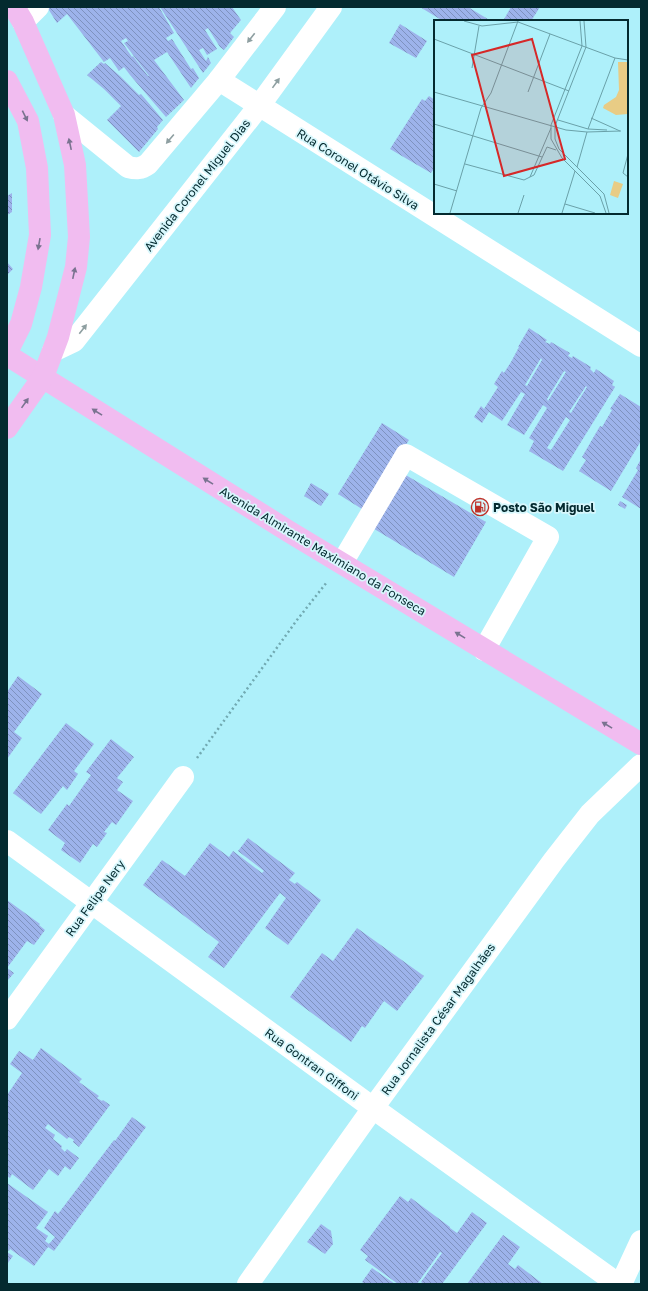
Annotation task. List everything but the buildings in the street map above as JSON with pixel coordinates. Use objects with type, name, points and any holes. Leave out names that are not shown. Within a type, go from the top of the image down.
[{"type":"main road","points":[[7,428],[43,378],[58,337],[69,297],[76,267],[79,237],[75,165],[64,116],[25,12]]},
{"type":"main road","points":[[7,81],[28,121],[37,168],[40,235],[31,286],[21,324],[7,352]]},
{"type":"main road","name":"Avenida Almirante Maximiano da Fonseca","points":[[7,355],[342,564],[641,744]]},
{"type":"street","points":[[64,116],[128,167],[136,169],[143,168],[219,80],[275,7]]},
{"type":"street","name":"Avenida Coronel Miguel Dias","points":[[53,351],[74,341],[259,106],[331,7]]},
{"type":"street","name":"Rua Coronel Otávio Silva","points":[[219,80],[641,346]]},
{"type":"street","points":[[342,564],[406,455],[548,537],[484,650]]},
{"type":"street","name":"Rua Jornalista César Magalhães","points":[[248,1284],[373,1108],[554,860],[590,814],[641,765]]},
{"type":"street","name":"Rua Felipe Nery","points":[[7,1019],[91,902],[184,777]]},
{"type":"street","name":"Rua Gontran Giffoni","points":[[7,841],[373,1108],[619,1284]]},
{"type":"street","points":[[619,1284],[641,1241]]},
{"type":"path","points":[[184,777],[296,620],[342,564]]},
{"type":"place","name":"Posto São Miguel","points":[[480,507]]}]
